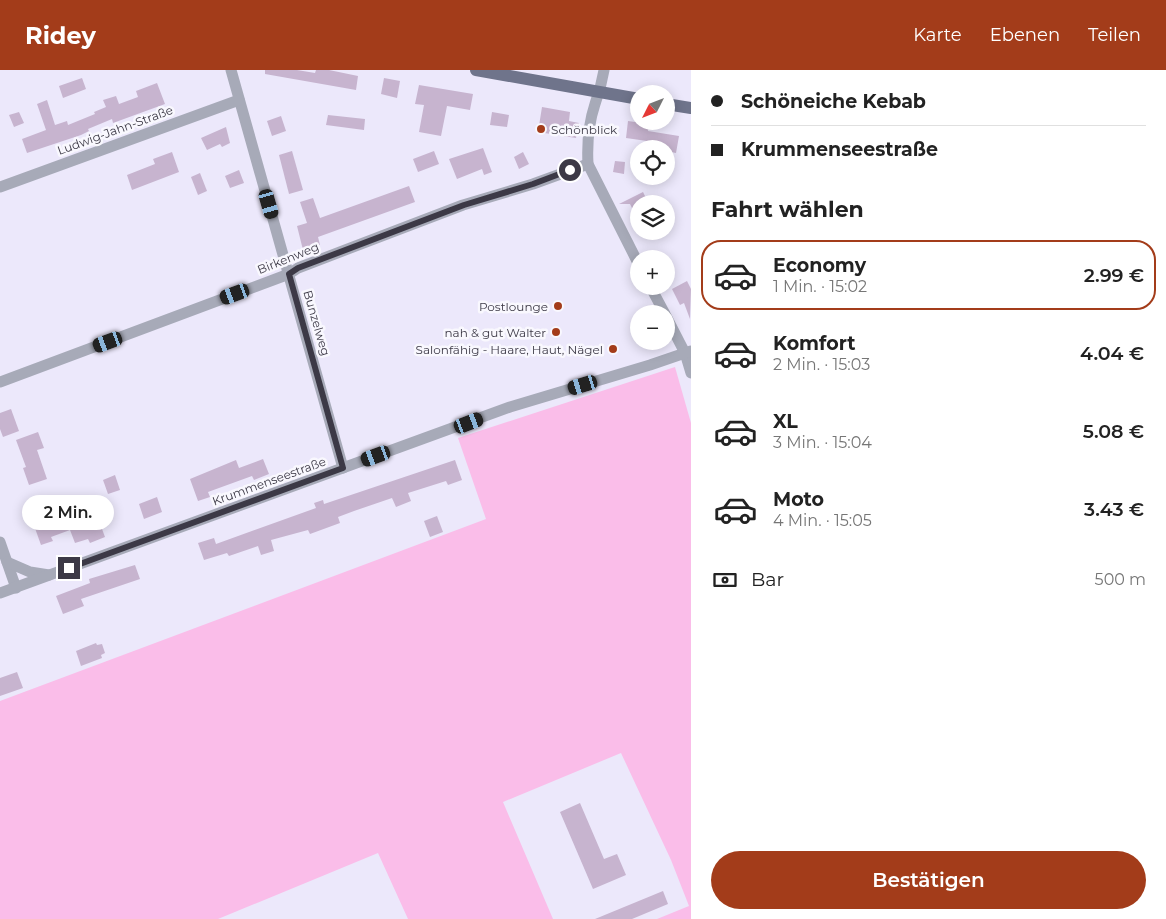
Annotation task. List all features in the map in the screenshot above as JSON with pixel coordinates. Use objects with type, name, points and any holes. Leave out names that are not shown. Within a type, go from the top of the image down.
[{"type":"main road","points":[[476,70],[630,97]]},
{"type":"main road","points":[[675,105],[691,108]]},
{"type":"street","name":"Bunzelweg","points":[[231,70],[343,468]]},
{"type":"street","points":[[604,70],[600,92],[594,106],[587,151],[588,164],[631,250]]},
{"type":"street","name":"Ludwig-Jahn-Straße","points":[[0,187],[239,100]]},
{"type":"street","name":"Birkenweg","points":[[0,382],[289,274],[298,268],[464,205],[533,184],[588,164]]},
{"type":"street","points":[[675,330],[688,352],[691,373]]},
{"type":"street","name":"Krummenseestraße","points":[[0,593],[510,407],[688,352]]},
{"type":"street","points":[[0,542],[16,588]]},
{"type":"street","points":[[7,562],[30,572],[50,575]]},
{"type":"shaded area","points":[[675,367],[691,423],[691,919],[657,919],[689,906],[671,860],[621,753],[503,802],[553,919],[408,919],[378,853],[218,919],[0,919],[0,701],[486,519],[458,438]]},
{"type":"building","points":[[265,70],[297,70],[315,73],[316,70],[329,70],[358,76],[356,90],[265,74]]},
{"type":"building","points":[[82,78],[86,89],[63,98],[59,86]]},
{"type":"building","points":[[384,78],[400,81],[397,98],[381,94]]},
{"type":"building","points":[[157,83],[165,104],[113,123],[112,119],[88,129],[89,131],[81,135],[27,153],[22,139],[46,130],[37,104],[47,100],[55,125],[67,121],[68,125],[95,114],[94,112],[106,107],[103,100],[116,96],[119,104],[138,97],[136,91]]},
{"type":"building","points":[[419,85],[473,94],[470,110],[447,106],[441,136],[419,132],[424,105],[415,104]]},
{"type":"building","points":[[542,107],[570,112],[569,121],[579,123],[576,138],[538,132]]},
{"type":"building","points":[[19,112],[24,123],[14,127],[9,115]]},
{"type":"building","points":[[492,112],[509,115],[507,127],[490,125]]},
{"type":"building","points":[[328,115],[365,119],[364,130],[326,125]]},
{"type":"building","points":[[281,116],[286,131],[272,136],[267,121]]},
{"type":"building","points":[[628,121],[630,121],[630,130],[648,130],[679,136],[676,153],[675,140],[626,138]]},
{"type":"building","points":[[226,127],[230,143],[222,147],[220,144],[207,150],[201,138]]},
{"type":"building","points":[[483,148],[492,172],[484,175],[482,169],[457,179],[449,159]]},
{"type":"building","points":[[292,151],[303,190],[289,194],[279,155]]},
{"type":"building","points":[[434,151],[439,164],[418,172],[413,159]]},
{"type":"building","points":[[172,152],[179,172],[132,190],[127,175],[155,164],[153,159]]},
{"type":"building","points":[[523,152],[529,164],[519,169],[514,157]]},
{"type":"building","points":[[615,161],[625,162],[624,174],[613,172]]},
{"type":"building","points":[[239,170],[244,183],[230,188],[225,176]]},
{"type":"building","points":[[200,173],[207,191],[198,195],[191,177]]},
{"type":"building","points":[[409,186],[415,202],[318,237],[320,245],[303,250],[297,226],[307,223],[300,202],[313,198],[320,218]]},
{"type":"building","points":[[630,198],[630,204],[619,204]]},
{"type":"building","points":[[687,281],[691,289],[690,319],[684,303],[680,305],[675,295],[675,287]]},
{"type":"building","points":[[11,409],[19,431],[3,437],[0,429],[0,413]]},
{"type":"building","points":[[38,432],[44,448],[37,450],[47,479],[29,485],[23,468],[26,467],[16,440]]},
{"type":"building","points":[[263,459],[269,474],[254,480],[252,476],[208,492],[210,497],[198,501],[190,479],[236,460],[239,468]]},
{"type":"building","points":[[455,460],[462,480],[448,485],[446,481],[408,493],[411,501],[396,507],[392,498],[338,517],[340,523],[310,534],[308,530],[271,540],[274,551],[261,555],[258,546],[229,556],[227,553],[204,560],[198,543],[214,538],[216,544],[316,508],[314,503],[323,500],[324,504]]},
{"type":"building","points":[[115,475],[120,490],[108,494],[103,480]]},
{"type":"building","points":[[157,497],[162,512],[144,519],[139,504]]},
{"type":"building","points":[[39,498],[47,519],[75,510],[81,528],[99,521],[105,537],[90,543],[88,539],[75,543],[70,530],[51,537],[53,541],[41,545],[26,503]]},
{"type":"building","points":[[437,516],[443,532],[430,537],[424,521]]},
{"type":"building","points":[[135,565],[140,579],[81,599],[84,606],[63,614],[56,596],[90,583],[89,579]]},
{"type":"building","points":[[96,643],[97,645],[102,644],[105,653],[101,655],[102,658],[81,666],[76,651]]},
{"type":"building","points":[[17,672],[23,688],[0,696],[0,678]]},
{"type":"building","points":[[580,803],[604,859],[617,854],[626,875],[593,889],[560,812]]},
{"type":"building","points":[[663,891],[668,904],[632,919],[595,919]]},
{"type":"place","name":"Schönblick","points":[[541,129]]},
{"type":"place","name":"Postlounge","points":[[558,306]]},
{"type":"place","name":"nah & gut Walter","points":[[556,332]]},
{"type":"place","name":"Salonfähig - Haare, Haut, Nägel","points":[[613,349]]},
{"type":"route","points":[[69,568],[343,468],[289,274],[298,268],[464,205],[533,184],[570,170]]}]
